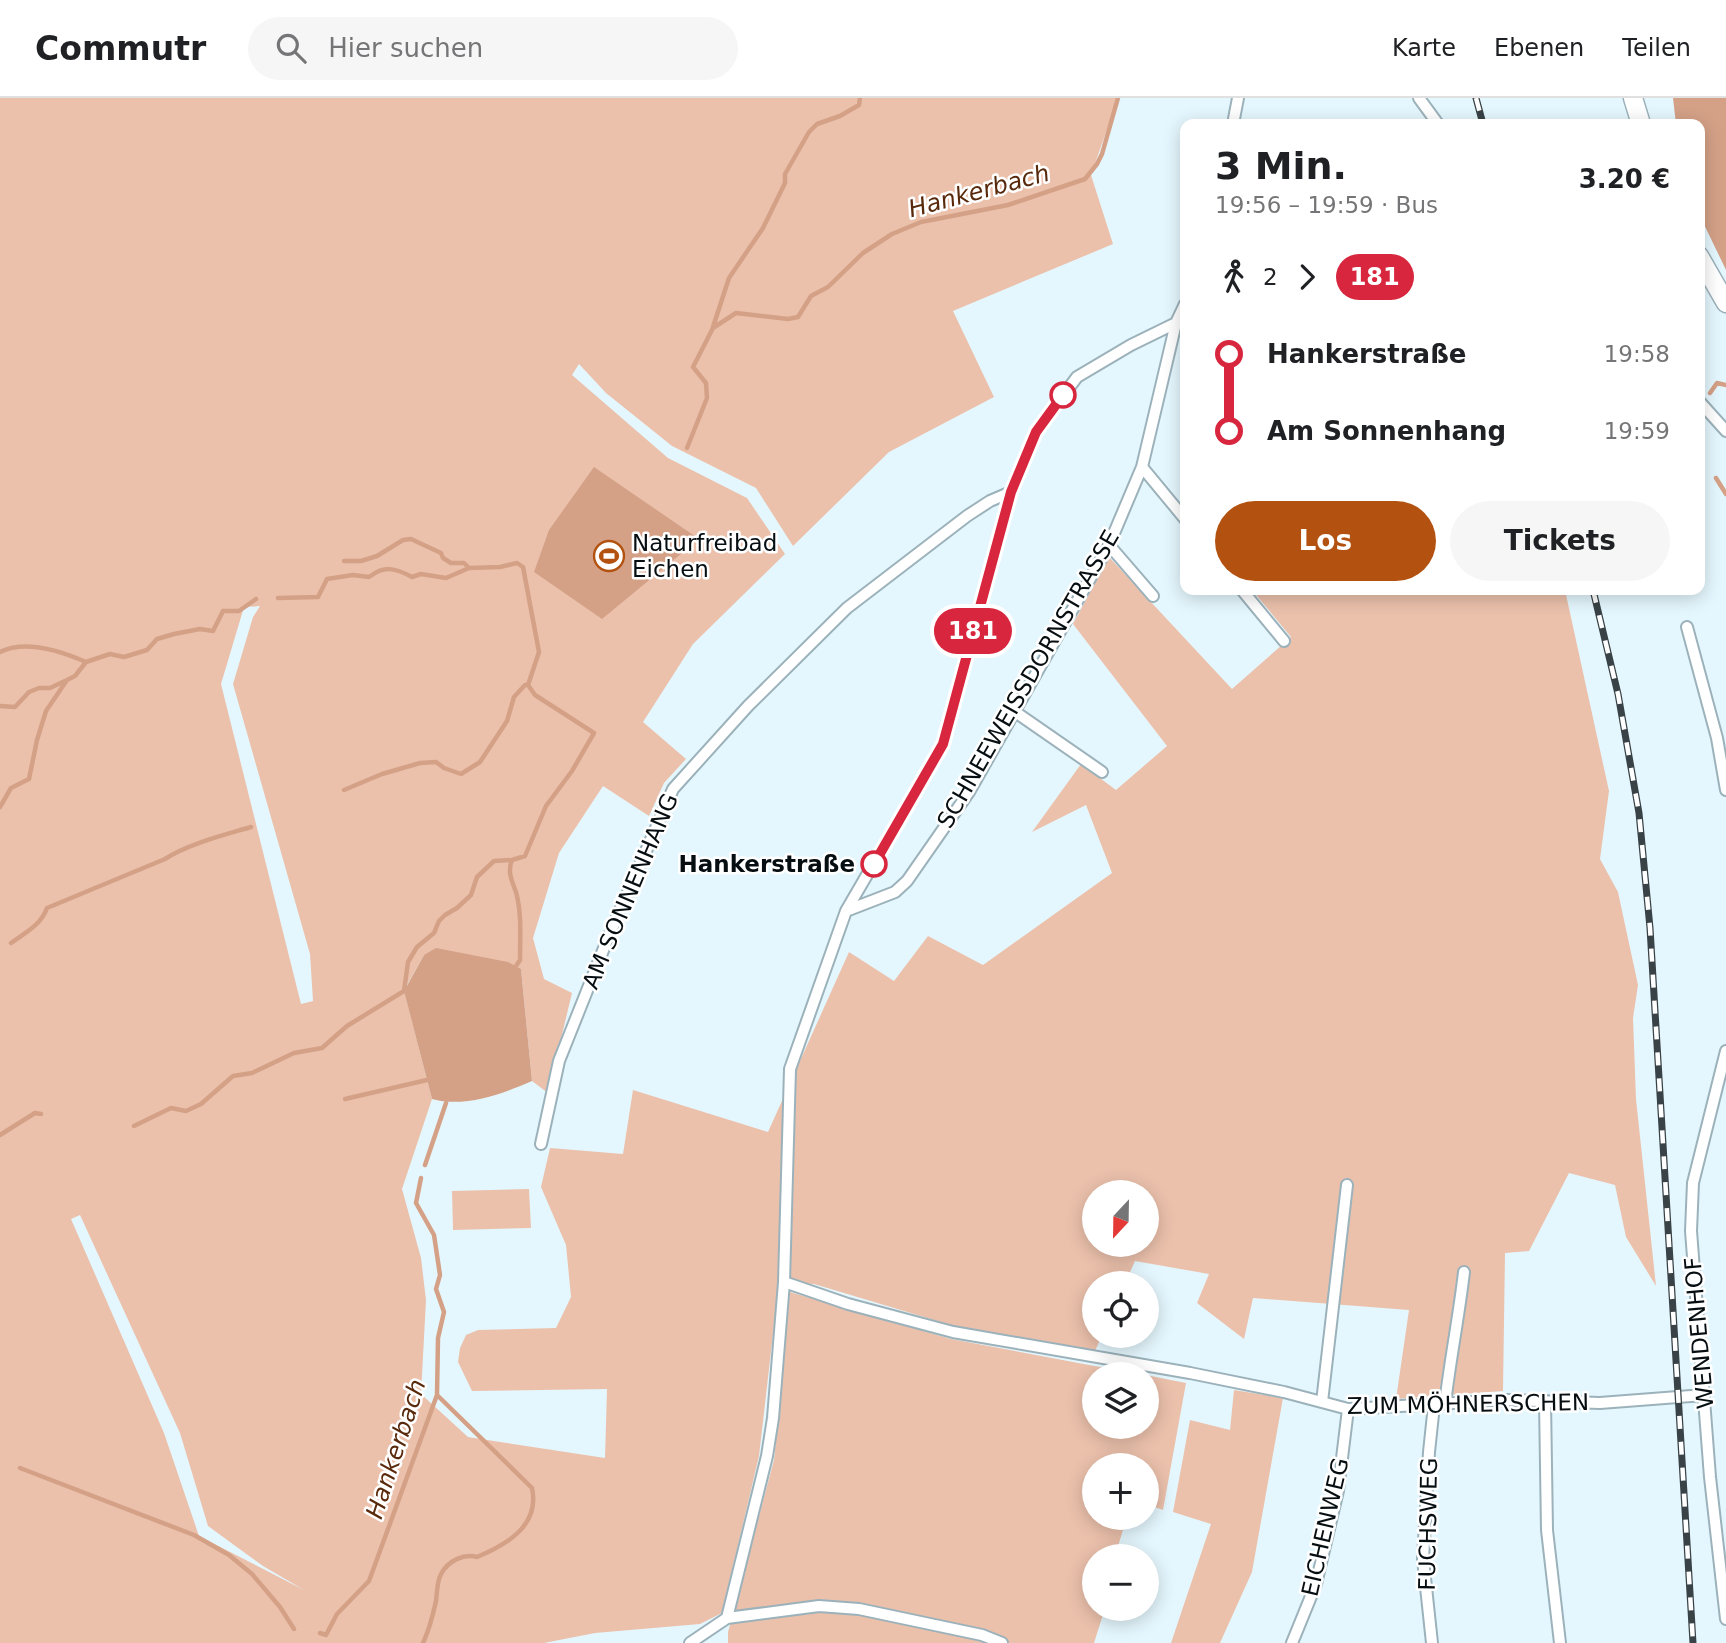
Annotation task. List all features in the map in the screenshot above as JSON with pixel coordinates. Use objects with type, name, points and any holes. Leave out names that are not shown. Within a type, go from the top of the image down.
[{"type":"main road","points":[[1633,98],[1639,119]]},
{"type":"main road","points":[[1705,266],[1726,303]]},
{"type":"street","points":[[1234,119],[1238,98]]},
{"type":"street","points":[[1419,98],[1434,119]]},
{"type":"street","points":[[727,1618],[767,1457],[784,1282],[790,1069],[846,911],[943,744],[1011,492],[1036,432],[1077,377],[1131,345],[1176,324],[1180,315]]},
{"type":"street","name":"SCHNEEWEISSDORNSTRASSE","points":[[846,911],[895,892],[907,881],[969,792],[1109,545],[1142,467],[1176,324]]},
{"type":"street","points":[[1705,408],[1726,431]]},
{"type":"street","points":[[1142,467],[1180,513]]},
{"type":"street","name":"AM SONNENHANG","points":[[541,1144],[559,1061],[608,938],[673,789],[748,706],[847,608],[967,516],[990,501],[1011,492]]},
{"type":"street","points":[[1109,545],[1153,596]]},
{"type":"street","points":[[1246,595],[1284,641]]},
{"type":"street","points":[[1687,627],[1717,738],[1726,790]]},
{"type":"street","points":[[1014,711],[1102,772]]},
{"type":"street","name":"WENDENHOF","points":[[1726,1051],[1693,1184],[1690,1231],[1710,1477],[1726,1619]]},
{"type":"street","points":[[1322,1402],[1348,1185]]},
{"type":"street","name":"FUCHSWEG","points":[[1432,1643],[1423,1559],[1429,1452],[1464,1272]]},
{"type":"street","name":"ZUM MÖHNERSCHEN","points":[[784,1282],[848,1304],[953,1332],[1191,1373],[1349,1409],[1507,1400],[1600,1402],[1704,1395]]},
{"type":"street","points":[[1545,1401],[1547,1530],[1560,1643]]},
{"type":"street","name":"EICHENWEG","points":[[1292,1643],[1317,1584],[1338,1491],[1349,1409]]},
{"type":"street","points":[[691,1643],[727,1618],[818,1606],[859,1609],[982,1635],[1002,1643]]},
{"type":"shaded area","points":[[0,98],[1118,98],[1091,175],[1113,244],[953,311],[994,397],[889,452],[793,546],[756,488],[672,446],[606,393],[579,364],[572,375],[668,458],[747,498],[785,554],[693,644],[643,722],[686,759],[664,783],[649,816],[603,786],[559,853],[533,938],[544,979],[572,993],[548,1093],[532,1081],[521,969],[424,955],[404,990],[432,1099],[402,1189],[421,1258],[426,1300],[421,1394],[468,1437],[605,1458],[607,1389],[472,1391],[458,1362],[466,1335],[478,1330],[556,1328],[571,1297],[566,1245],[541,1187],[550,1148],[623,1154],[633,1090],[768,1132],[849,952],[894,981],[928,936],[983,965],[1112,873],[1086,805],[1032,832],[1081,764],[1116,790],[1167,746],[1073,624],[1109,557],[1232,689],[1291,637],[1256,595],[1566,595],[1609,791],[1600,859],[1618,892],[1638,985],[1633,1018],[1636,1099],[1656,1286],[1626,1237],[1615,1185],[1569,1173],[1529,1251],[1505,1253],[1503,1391],[1396,1399],[1409,1310],[1253,1298],[1244,1339],[1197,1303],[1209,1274],[1135,1261],[1130,1271],[1082,1271],[1082,1348],[1096,1348],[1095,1351],[954,1326],[814,1284],[779,1282],[759,1456],[722,1613],[700,1624],[595,1633],[544,1643],[0,1643]],"holes":[[[260,606],[253,617],[233,684],[310,954],[313,1001],[301,1004],[221,684],[244,607]],[[80,1215],[180,1433],[208,1526],[263,1566],[304,1590],[199,1536],[164,1433],[71,1219]]]},
{"type":"shaded area","points":[[1673,98],[1726,98],[1726,270],[1705,226],[1705,119],[1675,119]]},
{"type":"shaded area","name":"Naturfreibad Eichen","points":[[594,467],[699,539],[602,619],[534,572],[549,530]]},
{"type":"shaded area","points":[[436,948],[508,962],[521,969],[532,1081],[496,1095],[470,1101],[432,1099],[404,991],[424,955]]},
{"type":"shaded area","points":[[529,1189],[531,1228],[453,1230],[452,1191]]},
{"type":"shaded area","points":[[790,1292],[951,1339],[1082,1364],[1082,1439],[1159,1439],[1159,1378],[1186,1383],[1163,1510],[1159,1509],[1159,1453],[1082,1453],[1082,1530],[1123,1530],[1119,1544],[1082,1544],[1082,1621],[1101,1621],[1094,1643],[728,1643],[728,1632],[774,1460]]},
{"type":"shaded area","points":[[1234,1390],[1283,1398],[1252,1572],[1220,1643],[1171,1643],[1211,1524],[1173,1512],[1190,1420],[1230,1430]]},
{"type":"waterway","points":[[713,327],[729,278],[763,228],[785,183],[785,174],[809,132],[817,124],[840,116],[859,105],[860,98]]},
{"type":"waterway","name":"Hankerbach","points":[[687,448],[707,398],[706,383],[693,367],[713,328],[736,313],[788,319],[798,317],[811,296],[828,287],[863,253],[892,234],[921,222],[1008,205],[1085,179],[1102,154],[1118,98]]},
{"type":"waterway","points":[[1710,393],[1717,383],[1726,385]]},
{"type":"waterway","points":[[1716,478],[1726,494]]},
{"type":"waterway","points":[[344,561],[361,561],[377,556],[403,540],[411,539],[441,553],[443,558],[451,563],[464,563],[469,568]]},
{"type":"waterway","name":"Hankerbach","points":[[134,1126],[171,1108],[186,1111],[201,1104],[233,1076],[252,1073],[294,1053],[322,1048],[347,1026],[404,991],[408,962],[417,947],[434,933],[445,915],[471,895],[477,877],[494,861],[525,856],[546,806],[572,771],[594,733],[535,695],[528,685],[539,652],[523,567],[517,563],[500,567],[469,568],[446,578],[421,574],[412,577],[385,569],[369,577],[353,575],[327,579],[318,597],[278,598]]},
{"type":"waterway","points":[[0,807],[11,788],[29,779],[46,711],[67,680],[75,676],[86,662],[110,654],[124,657],[147,650],[157,639],[174,634],[200,629],[213,631],[223,611],[239,611],[256,599]]},
{"type":"waterway","points":[[0,652],[10,648],[43,648],[86,662]]},
{"type":"waterway","points":[[0,706],[15,707],[29,692],[50,688],[67,680]]},
{"type":"waterway","points":[[344,790],[382,774],[420,763],[436,762],[461,774],[480,762],[507,721],[514,697],[528,685]]},
{"type":"waterway","points":[[11,943],[37,924],[47,908],[195,844],[251,827]]},
{"type":"waterway","points":[[512,860],[510,872],[518,900],[520,926],[520,960],[516,966]]},
{"type":"waterway","points":[[345,1099],[427,1080]]},
{"type":"waterway","name":"Hankerbach","points":[[425,1165],[446,1103]]},
{"type":"waterway","points":[[0,1135],[35,1113],[41,1114]]},
{"type":"waterway","name":"Hankerbach","points":[[320,1633],[326,1635],[337,1614],[369,1581],[437,1395],[438,1338],[444,1312],[436,1289],[440,1275],[434,1235],[416,1203],[421,1178]]},
{"type":"waterway","points":[[423,1643],[434,1612],[439,1580],[444,1569],[457,1559],[477,1557],[510,1539],[526,1523],[533,1501],[532,1488],[437,1395]]},
{"type":"waterway","points":[[20,1468],[194,1535],[229,1555],[252,1574],[280,1607],[294,1629]]},
{"type":"railway","points":[[1476,98],[1482,119]]},
{"type":"railway","points":[[1594,595],[1618,694],[1639,813],[1650,928],[1693,1643]]},
{"type":"bus line","name":"181","points":[[874,864],[943,744],[1011,492],[1036,432],[1063,395]]},
{"type":"place","name":"Naturfreibad Eichen","points":[[609,556]]},
{"type":"place","name":"Hankerstraße","points":[[874,864]]}]
